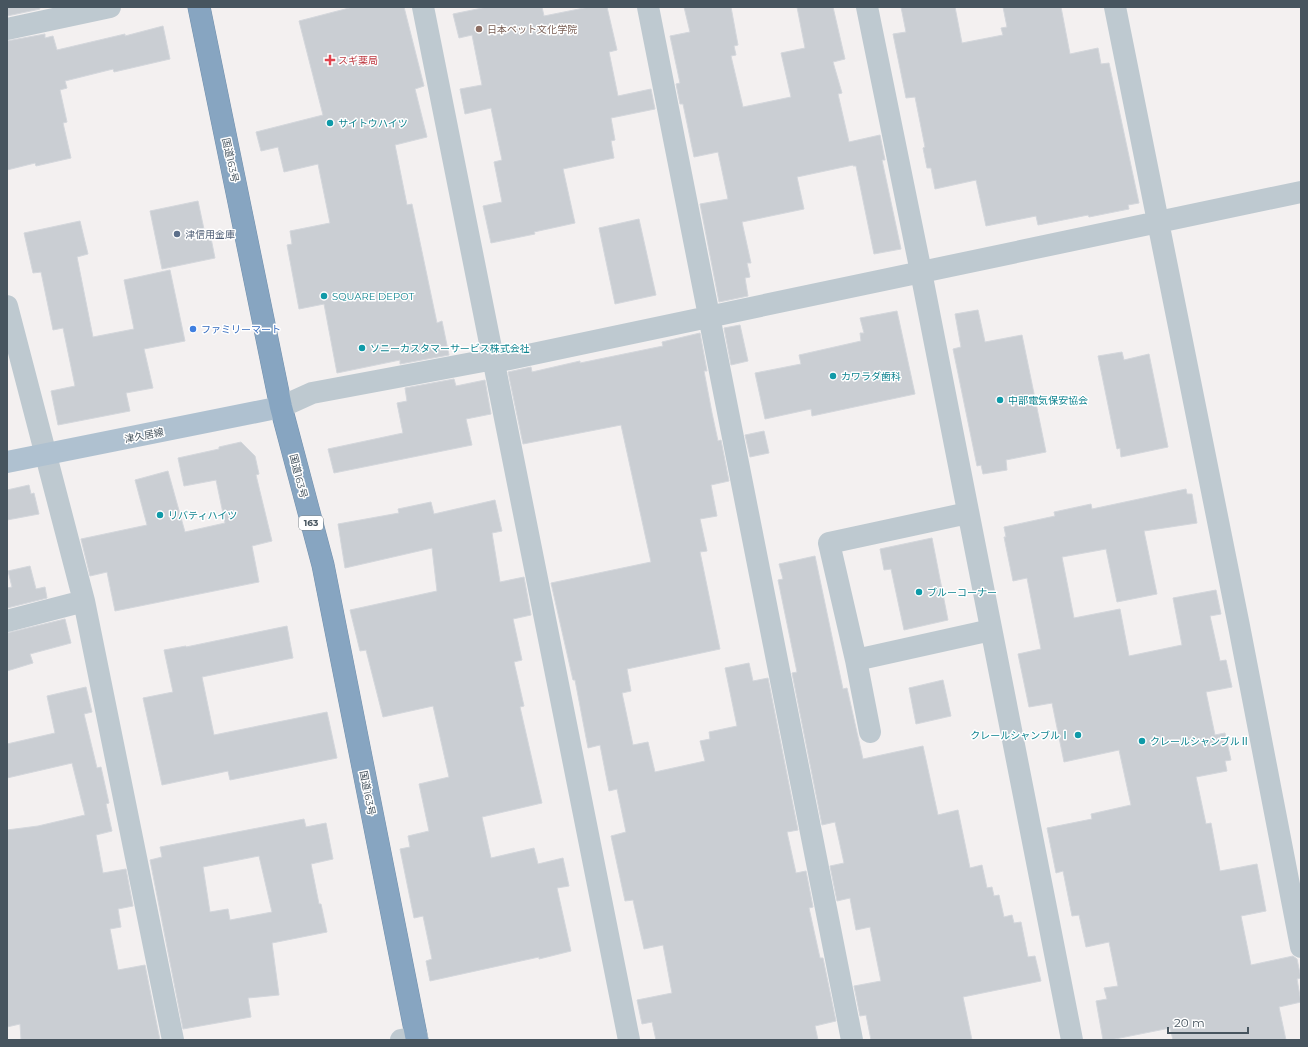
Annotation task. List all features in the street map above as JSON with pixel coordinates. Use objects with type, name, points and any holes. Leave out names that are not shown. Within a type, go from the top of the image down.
[{"type":"highway","name":"国道163号","points":[[199,7],[281,407],[323,566],[412,1039]]},
{"type":"main road","name":"津久居線","points":[[7,462],[281,407]]},
{"type":"street","points":[[7,29],[110,7]]},
{"type":"street","points":[[423,7],[628,1040]]},
{"type":"street","points":[[648,7],[852,1040]]},
{"type":"street","points":[[867,7],[921,272],[1072,1040]]},
{"type":"street","points":[[1115,7],[1241,634],[1301,947]]},
{"type":"street","points":[[281,407],[312,393],[494,359],[504,360],[1301,192]]},
{"type":"street","points":[[7,306],[84,601],[173,1040]]},
{"type":"street","points":[[870,732],[856,660],[829,543],[968,513]]},
{"type":"street","points":[[7,621],[84,601]]},
{"type":"street","points":[[856,660],[991,630]]},
{"type":"building","points":[[7,7],[39,7],[40,9],[7,16]]},
{"type":"building","points":[[353,7],[404,7],[424,86],[415,89],[427,137],[395,145],[407,205],[412,204],[437,323],[442,321],[449,355],[400,364],[400,360],[337,373],[324,304],[299,309],[287,245],[292,244],[290,231],[330,223],[318,164],[284,172],[278,147],[261,151],[256,132],[323,115],[299,21]]},
{"type":"building","points":[[487,7],[542,7],[544,16],[589,7],[607,7],[617,50],[609,52],[618,96],[651,89],[655,109],[611,118],[615,140],[611,141],[614,158],[563,169],[575,223],[534,232],[535,234],[491,243],[483,206],[502,202],[494,162],[502,160],[491,108],[465,114],[460,89],[482,85],[472,35],[459,38],[453,14]]},
{"type":"building","points":[[684,7],[731,7],[738,45],[734,46],[736,55],[731,56],[743,107],[791,97],[781,53],[805,48],[797,7],[833,7],[845,59],[833,62],[842,93],[838,94],[849,142],[880,135],[885,160],[882,160],[901,249],[874,254],[856,166],[853,165],[797,177],[804,209],[742,222],[751,263],[747,263],[750,277],[745,278],[748,296],[719,302],[700,204],[728,199],[718,152],[694,157],[683,104],[680,104],[676,84],[680,83],[670,36],[690,32]]},
{"type":"building","points":[[901,7],[955,7],[962,43],[1003,35],[1001,28],[1007,27],[1003,7],[1061,7],[1070,54],[1098,48],[1101,64],[1109,63],[1139,203],[1128,205],[1129,209],[1038,225],[1036,216],[986,226],[976,180],[935,189],[931,168],[927,168],[923,148],[925,147],[915,97],[906,98],[893,34],[906,32]]},
{"type":"building","points":[[163,26],[170,59],[114,72],[113,69],[65,81],[67,88],[60,90],[67,122],[63,123],[71,158],[36,166],[35,163],[7,170],[7,41],[45,34],[45,38],[53,36],[57,50],[125,34],[125,36]]},
{"type":"building","name":"津信用金庫","points":[[198,201],[205,234],[210,233],[215,258],[162,269],[150,211]]},
{"type":"building","points":[[639,219],[656,295],[615,304],[599,228]]},
{"type":"building","points":[[80,221],[88,254],[77,257],[93,337],[134,329],[124,280],[170,270],[185,341],[144,349],[153,388],[126,393],[130,411],[58,425],[51,391],[75,386],[63,328],[53,330],[41,272],[33,273],[24,233]]},
{"type":"building","name":"中部電気保安協会","points":[[978,310],[985,342],[1022,335],[1046,452],[1006,460],[1007,470],[983,474],[981,465],[977,466],[953,349],[961,347],[955,314]]},
{"type":"building","points":[[897,311],[915,394],[812,416],[811,409],[765,419],[755,373],[801,364],[799,355],[861,341],[860,333],[864,333],[860,318]]},
{"type":"building","points":[[740,325],[748,361],[731,365],[724,328]]},
{"type":"building","points":[[700,333],[707,371],[704,371],[712,413],[718,441],[721,440],[729,481],[711,485],[717,516],[700,519],[707,551],[700,552],[720,649],[627,669],[631,691],[622,693],[633,745],[648,742],[655,772],[705,761],[700,741],[710,739],[709,732],[737,726],[725,668],[749,663],[753,681],[768,678],[798,830],[787,832],[796,873],[806,871],[813,907],[809,908],[820,958],[823,958],[836,1021],[815,1026],[818,1040],[656,1040],[652,1022],[642,1024],[637,1000],[672,993],[663,945],[644,949],[633,900],[625,901],[611,836],[626,832],[617,789],[609,791],[600,745],[588,748],[575,680],[573,680],[551,583],[651,562],[621,425],[523,444],[508,372],[531,367],[532,372],[580,361],[580,363],[663,346],[662,342]]},
{"type":"building","points":[[1122,352],[1124,360],[1149,354],[1168,447],[1121,457],[1120,448],[1117,449],[1098,356]]},
{"type":"building","points":[[454,379],[456,386],[485,380],[491,414],[466,419],[472,445],[334,473],[328,449],[403,433],[397,403],[407,401],[405,388]]},
{"type":"building","points":[[764,431],[769,453],[750,457],[745,435]]},
{"type":"building","points":[[241,442],[255,456],[259,474],[256,475],[272,541],[252,546],[259,582],[115,611],[107,572],[90,576],[81,539],[147,525],[135,480],[168,471],[185,532],[225,523],[216,480],[184,486],[178,458],[219,449],[219,447]]},
{"type":"building","points":[[29,485],[31,494],[34,493],[39,514],[7,520],[7,490]]},
{"type":"building","points":[[1186,489],[1187,494],[1192,494],[1197,523],[1144,531],[1157,594],[1117,602],[1106,549],[1062,557],[1074,618],[1120,609],[1129,656],[1182,645],[1173,598],[1216,590],[1221,614],[1210,616],[1220,661],[1226,660],[1232,687],[1206,692],[1215,735],[1225,733],[1231,760],[1225,761],[1227,771],[1196,777],[1206,824],[1211,823],[1220,871],[1257,864],[1266,911],[1241,916],[1251,965],[1293,956],[1297,959],[1301,978],[1297,979],[1301,1002],[1279,1007],[1286,1040],[1173,1040],[1170,1028],[1110,1040],[1103,1040],[1096,1001],[1107,999],[1104,988],[1118,986],[1109,942],[1086,947],[1079,915],[1072,916],[1063,871],[1056,873],[1047,828],[1092,819],[1091,814],[1131,805],[1119,750],[1064,762],[1052,703],[1029,707],[1018,654],[1041,649],[1027,578],[1013,581],[1004,537],[1006,537],[1004,527],[1055,516],[1054,512],[1091,504],[1092,509]]},
{"type":"building","points":[[495,500],[502,531],[492,533],[500,582],[524,577],[531,615],[513,619],[522,660],[514,662],[524,706],[520,707],[542,803],[482,817],[491,858],[534,848],[538,864],[563,858],[569,886],[557,888],[571,951],[430,981],[426,961],[432,959],[423,916],[414,918],[400,849],[410,847],[408,836],[429,831],[419,784],[449,777],[433,706],[383,717],[366,650],[360,651],[350,610],[437,591],[432,548],[345,568],[338,524],[399,513],[398,509],[431,502],[434,514]]},
{"type":"building","name":"ブルーコーナー","points":[[932,538],[948,620],[904,630],[891,569],[884,570],[880,549]]},
{"type":"building","points":[[815,556],[843,689],[847,688],[863,759],[923,746],[938,815],[958,810],[970,868],[982,865],[987,888],[992,887],[994,896],[999,895],[1004,917],[1012,915],[1014,923],[1021,922],[1028,957],[1035,956],[1041,981],[963,997],[972,1040],[871,1040],[866,1015],[860,1016],[854,986],[881,981],[870,927],[856,930],[850,898],[837,901],[830,866],[844,863],[835,822],[822,825],[792,673],[797,672],[778,580],[783,579],[779,564]]},
{"type":"building","points":[[30,566],[36,589],[45,587],[47,598],[7,608],[7,588],[12,587],[8,571]]},
{"type":"building","points":[[65,619],[71,643],[30,654],[33,663],[7,671],[7,633]]},
{"type":"building","points":[[287,626],[293,658],[202,677],[214,735],[327,712],[337,758],[230,780],[228,771],[162,785],[143,698],[173,692],[164,650],[186,647]]},
{"type":"building","points":[[943,680],[951,716],[916,724],[909,688]]},
{"type":"building","points":[[86,687],[92,712],[84,714],[97,768],[101,767],[109,803],[106,804],[112,831],[96,835],[103,873],[126,869],[133,906],[118,909],[121,927],[110,929],[118,970],[145,965],[160,1040],[21,1040],[20,1024],[7,1027],[7,830],[38,826],[85,815],[72,763],[7,778],[7,744],[55,733],[47,696]]},
{"type":"building","points":[[304,819],[306,827],[326,823],[333,859],[311,864],[319,904],[321,904],[327,932],[272,943],[279,995],[248,998],[251,1017],[183,1029],[150,860],[162,857],[160,847]],"holes":[[[259,856],[272,912],[230,920],[228,909],[210,912],[203,867]]]},
{"type":"place","name":"日本ペット文化学院","points":[[479,29]]},
{"type":"place","name":"スギ薬局","points":[[330,60]]},
{"type":"place","name":"サイトウハイツ","points":[[330,123]]},
{"type":"place","name":"津信用金庫","points":[[177,234]]},
{"type":"place","name":"SQUARE DEPOT","points":[[324,296]]},
{"type":"place","name":"ファミリーマート","points":[[193,329]]},
{"type":"place","name":"ソニーカスタマーサービス株式会社","points":[[362,348]]},
{"type":"place","name":"カワラダ歯科","points":[[833,376]]},
{"type":"place","name":"中部電気保安協会","points":[[1000,400]]},
{"type":"place","name":"リバティハイツ","points":[[160,515]]},
{"type":"place","name":"ブルーコーナー","points":[[919,592]]},
{"type":"place","name":"クレールシャンブルⅠ","points":[[1078,735]]},
{"type":"place","name":"クレールシャンブルⅡ","points":[[1142,741]]}]
